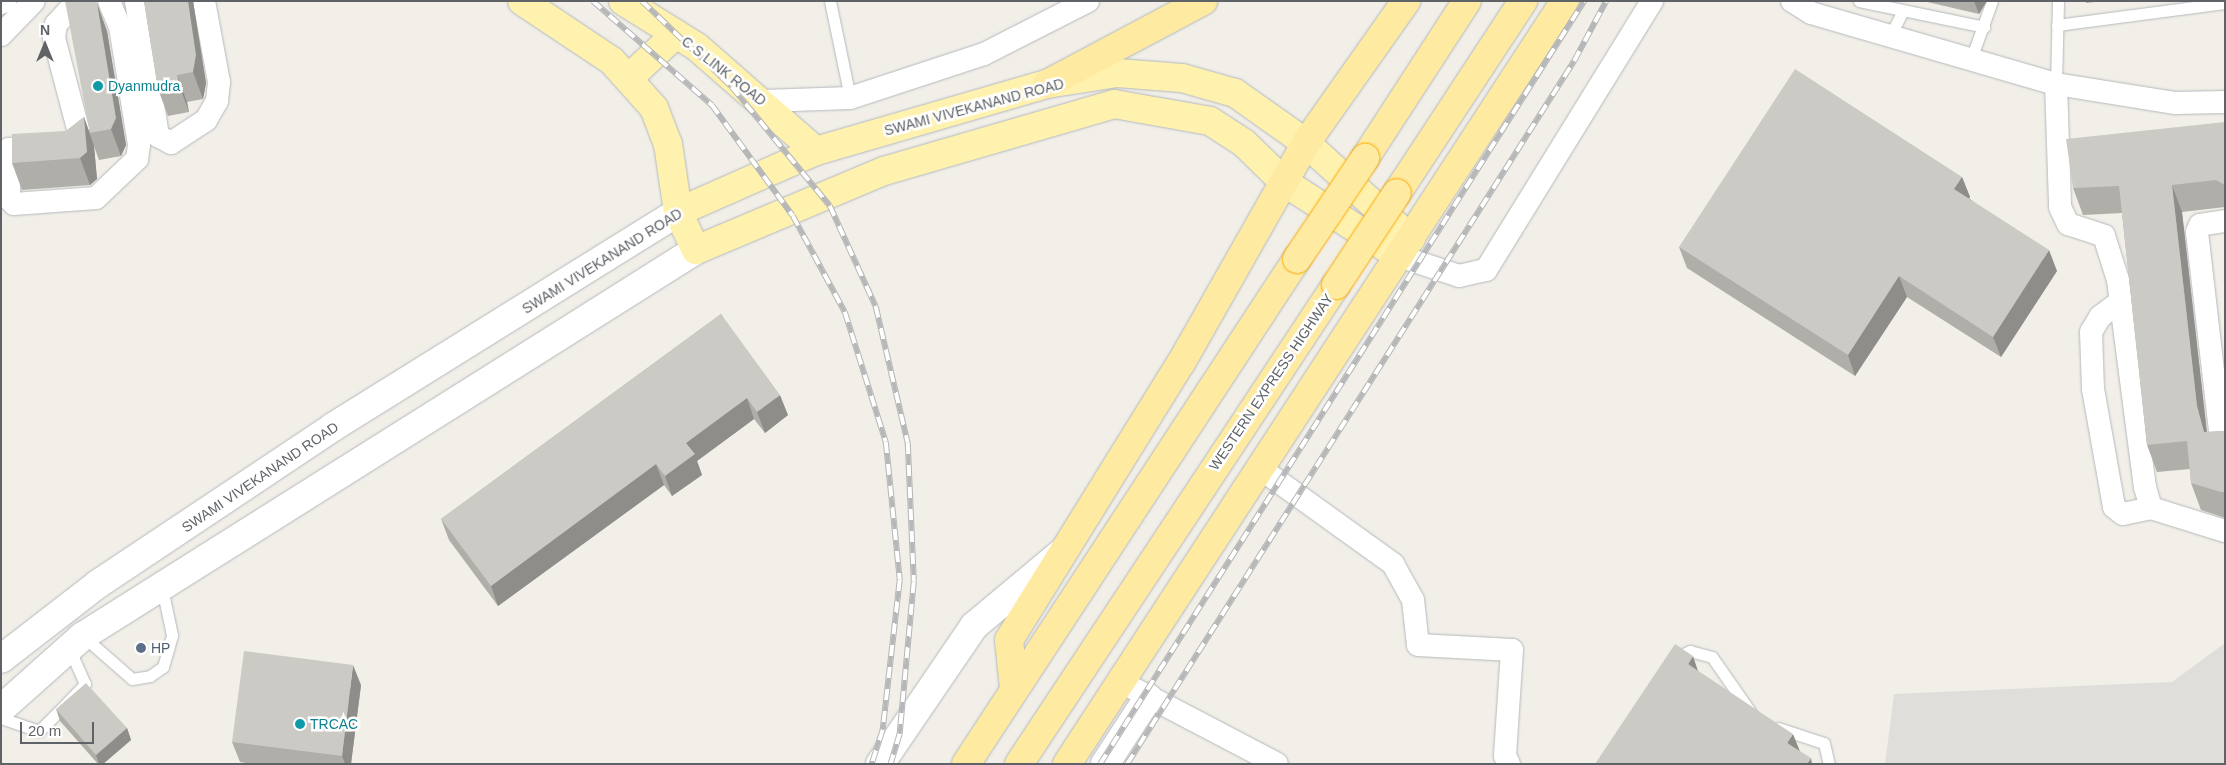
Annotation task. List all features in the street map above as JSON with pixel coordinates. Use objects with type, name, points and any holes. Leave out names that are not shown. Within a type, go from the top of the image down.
[{"type":"highway","points":[[1047,84],[1203,1]]},
{"type":"highway","points":[[1014,689],[1009,640],[1181,363],[1306,144],[1406,1]]},
{"type":"highway","points":[[966,764],[1467,1]]},
{"type":"highway","name":"WESTERN EXPRESS HIGHWAY","points":[[1019,764],[1524,1]]},
{"type":"highway","points":[[1068,764],[1565,1]]},
{"type":"highway","points":[[1064,695],[1121,682]]},
{"type":"main road","points":[[522,1],[630,77],[654,108],[668,144],[678,212],[696,250]]},
{"type":"main road","name":"C S LINK ROAD","points":[[623,1],[676,34],[764,101],[816,151]]},
{"type":"main road","points":[[630,77],[676,34]]},
{"type":"main road","name":"SWAMI VIVEKANAND ROAD","points":[[1,659],[98,584],[333,427],[678,212],[816,151],[1047,84],[1117,73],[1182,78],[1235,93],[1306,144],[1405,248]]},
{"type":"main road","points":[[1,709],[76,642],[696,250],[884,171],[1114,104],[1210,121],[1244,144],[1284,182],[1405,248]]},
{"type":"main road","points":[[880,764],[974,626],[1062,553]]},
{"type":"main road","points":[[1105,764],[1148,698]]},
{"type":"street","points":[[1,2],[6,1]]},
{"type":"street","points":[[1,35],[34,1]]},
{"type":"street","points":[[77,1],[56,24],[54,38],[81,140],[75,145],[9,149],[9,199],[14,204],[96,198],[137,159],[140,145],[120,27],[109,1]]},
{"type":"street","points":[[136,1],[158,136],[171,144],[206,120],[217,101],[219,82],[204,1]]},
{"type":"street","points":[[764,101],[850,98],[984,54],[1088,1]]},
{"type":"street","points":[[1405,248],[1459,276],[1486,270],[1652,1]]},
{"type":"street","points":[[1792,1],[1811,13],[2056,84],[2175,103],[2225,102]]},
{"type":"street","points":[[2056,84],[2060,207],[2068,224],[2104,236],[2121,301],[2145,488],[2151,508]]},
{"type":"street","points":[[2225,221],[2200,225],[2197,232],[2220,432],[2225,440]]},
{"type":"street","points":[[2121,301],[2100,317],[2091,332],[2093,389],[2114,507],[2123,514],[2151,508],[2225,531]]},
{"type":"street","points":[[1261,469],[1393,564],[1413,600],[1418,645],[1512,650],[1505,756],[1509,764]]},
{"type":"street","points":[[1121,682],[1148,698],[1277,764]]},
{"type":"lane","points":[[830,1],[850,98]]},
{"type":"lane","points":[[1859,1],[1902,12],[1984,27]]},
{"type":"lane","points":[[1971,59],[1992,1]]},
{"type":"lane","points":[[2056,84],[2058,1]]},
{"type":"lane","points":[[2057,25],[2225,3]]},
{"type":"lane","points":[[1890,36],[1902,12]]},
{"type":"lane","points":[[76,642],[132,679],[150,676],[163,667],[172,635],[162,588]]},
{"type":"lane","points":[[1,718],[39,732],[85,684],[76,642]]},
{"type":"lane","points":[[1667,666],[1679,654],[1690,651],[1712,657],[1752,713],[1790,733],[1824,742],[1829,764]]},
{"type":"shaded area","points":[[2225,643],[2225,764],[1885,764],[1894,694],[2172,682]]},
{"type":"building","name":"Dyanmudra","points":[[65,1],[96,1],[97,3],[116,118],[111,129],[90,133]]},
{"type":"building","points":[[144,1],[188,1],[196,55],[193,72],[177,75],[179,85],[158,89]]},
{"type":"building","points":[[1795,69],[1962,177],[1954,189],[2049,250],[1993,337],[1899,276],[1848,355],[1679,247]]},
{"type":"building","points":[[84,117],[87,152],[80,158],[12,163],[12,134],[66,131]]},
{"type":"building","points":[[2225,122],[2225,183],[2223,184],[2216,180],[2172,185],[2197,406],[2204,432],[2225,431],[2225,492],[2221,492],[2191,483],[2187,441],[2147,445],[2119,186],[2073,188],[2066,139]]},
{"type":"building","points":[[721,314],[780,395],[757,412],[747,398],[686,443],[695,454],[665,476],[656,464],[491,586],[441,519]]},
{"type":"building","points":[[1675,644],[1693,656],[1688,664],[1793,734],[1787,743],[1811,758],[1807,764],[1595,764]]},
{"type":"building","name":"TRCAC","points":[[244,651],[353,665],[342,756],[232,742]]},
{"type":"building","points":[[86,683],[127,728],[96,755],[56,709]]},
{"type":"railway","points":[[593,1],[712,105],[793,216],[845,312],[886,442],[900,580],[883,730],[872,764]]},
{"type":"railway","points":[[642,1],[732,87],[830,206],[876,307],[908,443],[914,582],[900,734],[891,764]]},
{"type":"railway","points":[[1100,764],[1584,1]]},
{"type":"railway","points":[[1127,764],[1574,61],[1606,1]]},
{"type":"place","name":"Dyanmudra","points":[[98,86]]},
{"type":"place","name":"HP","points":[[141,648]]},
{"type":"place","name":"TRCAC","points":[[300,724]]}]
